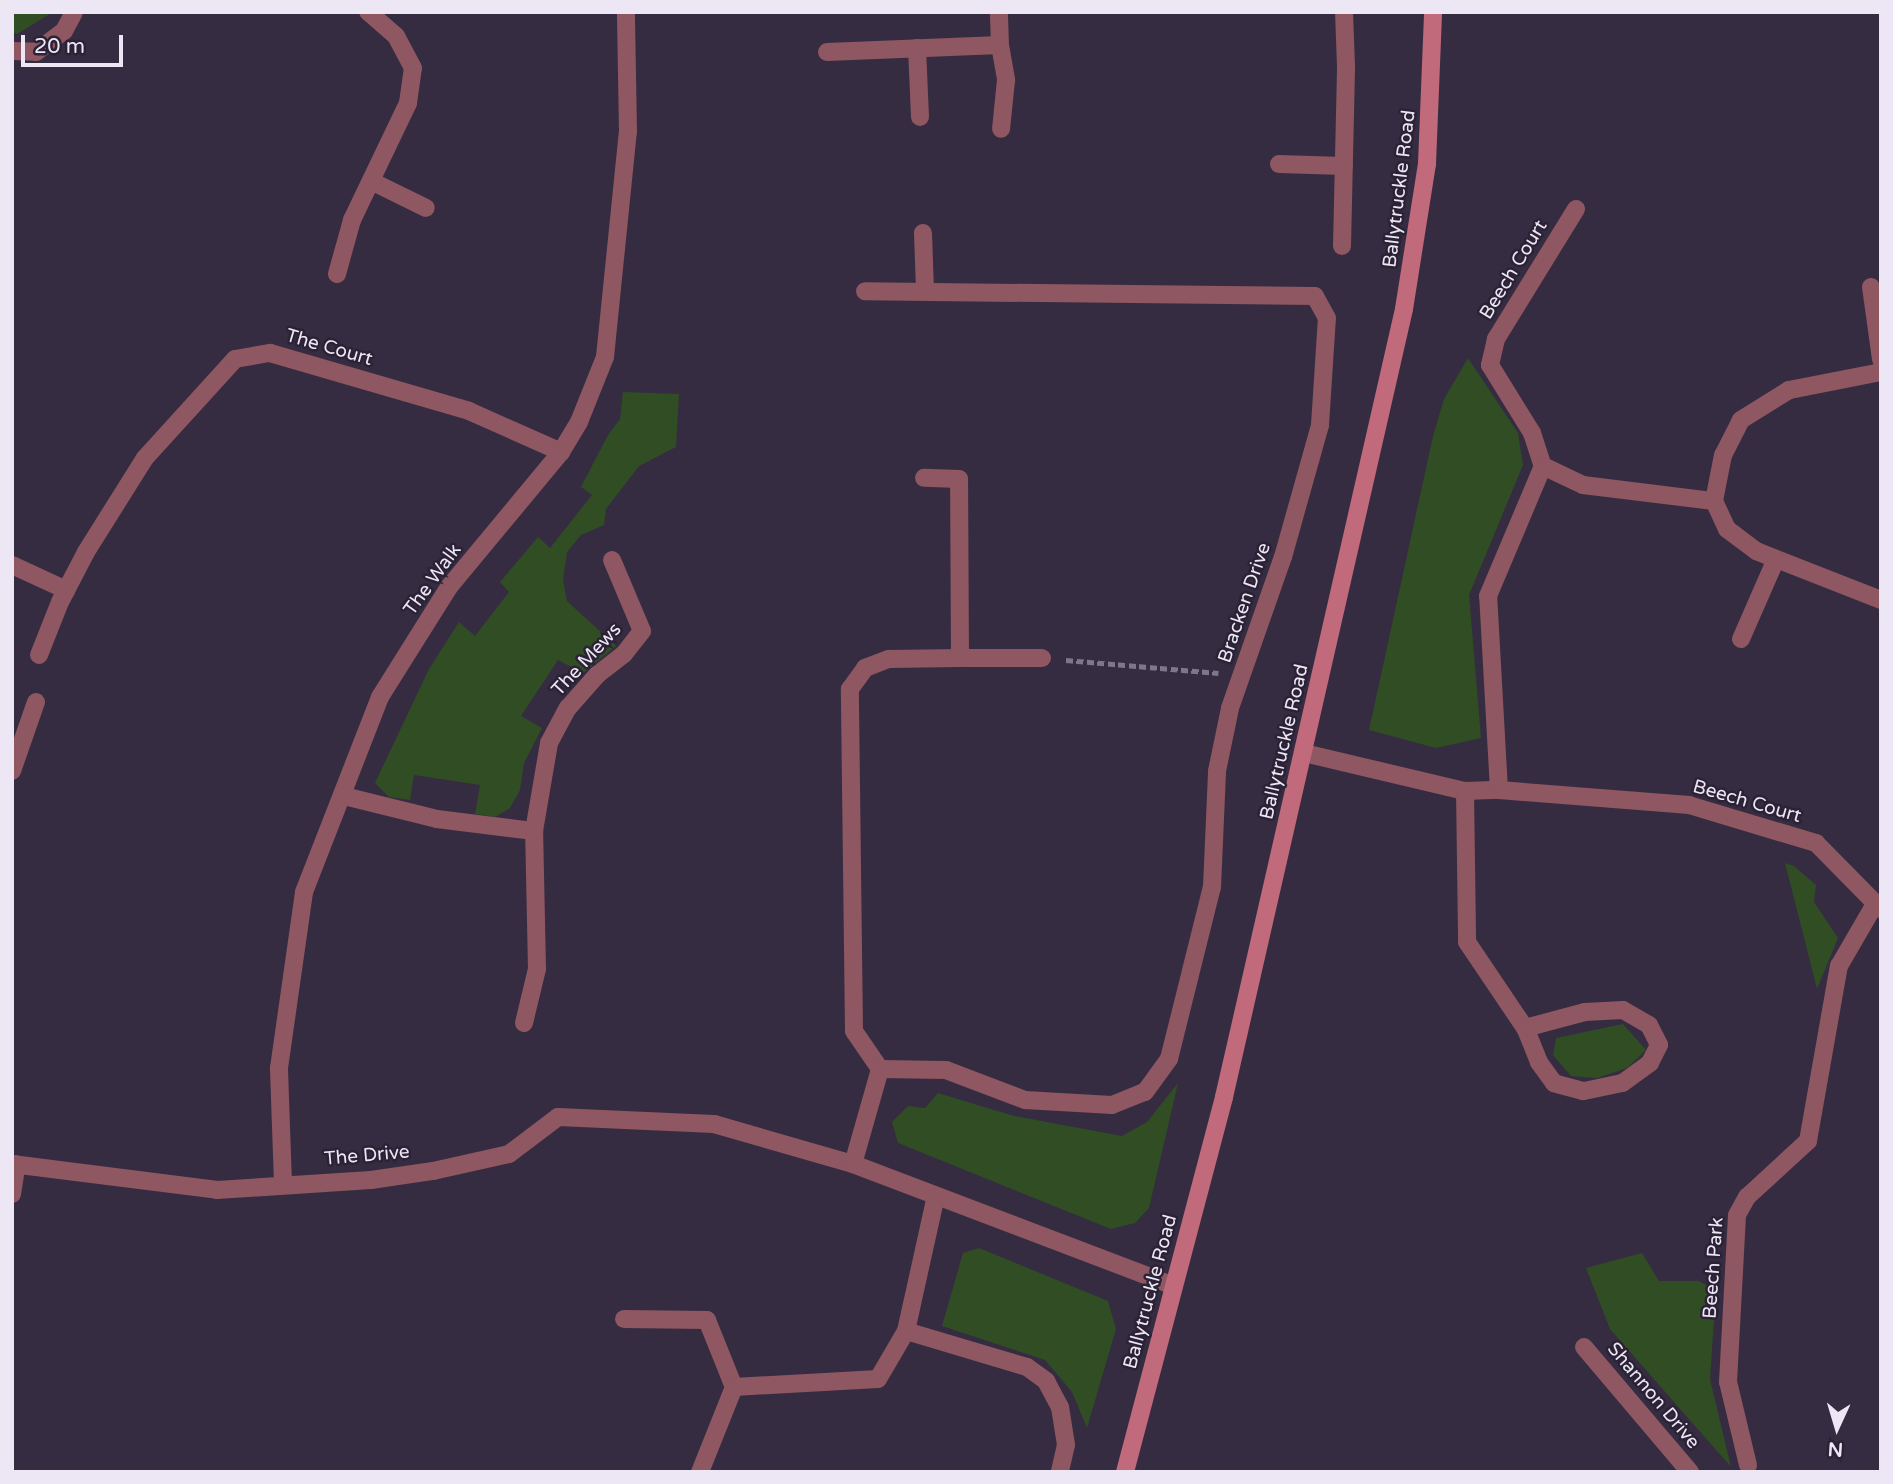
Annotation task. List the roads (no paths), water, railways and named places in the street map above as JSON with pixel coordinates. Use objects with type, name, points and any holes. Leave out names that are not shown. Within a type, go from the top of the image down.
[{"type":"street","points":[[12,51],[36,52],[64,31],[74,12]]},
{"type":"street","points":[[337,274],[352,220],[408,103],[413,68],[396,36],[368,12]]},
{"type":"street","name":"The Walk","points":[[284,1184],[279,1068],[304,892],[344,796],[380,697],[449,587],[561,452],[579,422],[604,357],[628,132],[626,12]]},
{"type":"street","points":[[999,12],[1000,45],[1006,80],[1001,130]]},
{"type":"street","points":[[1342,246],[1344,12]]},
{"type":"street","name":"Ballytruckle Road","points":[[1125,1472],[1224,1097],[1392,363],[1419,229],[1430,120],[1433,12]]},
{"type":"street","points":[[827,52],[1000,45]]},
{"type":"street","points":[[917,48],[920,117]]},
{"type":"street","points":[[1279,164],[1344,166]]},
{"type":"street","points":[[371,181],[426,208]]},
{"type":"street","name":"Beech Court","points":[[1544,466],[1532,433],[1490,365],[1496,339],[1576,209]]},
{"type":"street","points":[[923,233],[925,291]]},
{"type":"street","points":[[1871,287],[1881,359]]},
{"type":"street","name":"Bracken Drive","points":[[865,291],[1315,296],[1327,318],[1320,425],[1283,557],[1230,708],[1218,764],[1212,887],[1170,1059],[1145,1092],[1112,1105],[1025,1100],[946,1070],[880,1069]]},
{"type":"street","name":"The Court","points":[[39,654],[66,590],[145,458],[235,359],[271,353],[469,411],[561,452]]},
{"type":"street","points":[[1881,372],[1789,390],[1741,420],[1723,455],[1714,501],[1727,528],[1756,551],[1881,600]]},
{"type":"street","points":[[1499,790],[1488,596],[1544,466],[1583,485],[1714,501]]},
{"type":"street","points":[[924,478],[959,479],[960,658]]},
{"type":"street","points":[[1741,639],[1776,559]]},
{"type":"street","name":"The Mews","points":[[524,1023],[537,969],[534,831],[549,743],[568,708],[597,675],[624,654],[642,631],[612,560]]},
{"type":"street","points":[[12,565],[66,590]]},
{"type":"street","points":[[853,1164],[880,1069],[854,1031],[850,689],[864,668],[889,659],[1042,658]]},
{"type":"street","points":[[12,771],[36,702]]},
{"type":"street","name":"Beech Court","points":[[1304,753],[1465,791],[1499,790],[1689,805],[1816,843],[1878,906]]},
{"type":"street","points":[[1465,791],[1467,942],[1525,1028],[1539,1062],[1554,1083],[1583,1091],[1622,1083],[1650,1063],[1659,1045],[1649,1025],[1623,1010],[1586,1012],[1525,1028]]},
{"type":"street","points":[[344,796],[437,819],[534,831]]},
{"type":"street","name":"Beech Park","points":[[1748,1465],[1728,1382],[1737,1215],[1747,1197],[1808,1142],[1839,966],[1878,906]]},
{"type":"street","name":"The Drive","points":[[15,1164],[217,1190],[371,1180],[433,1171],[509,1154],[558,1117],[714,1124],[853,1164],[1174,1286]]},
{"type":"street","points":[[12,1194],[15,1164]]},
{"type":"street","points":[[734,1387],[878,1379],[906,1331],[936,1196]]},
{"type":"street","points":[[624,1319],[707,1320],[734,1387],[700,1472]]},
{"type":"street","points":[[906,1331],[1027,1367],[1046,1381],[1060,1407],[1066,1445],[1060,1472]]},
{"type":"street","name":"Shannon Drive","points":[[1584,1347],[1690,1472]]}]
